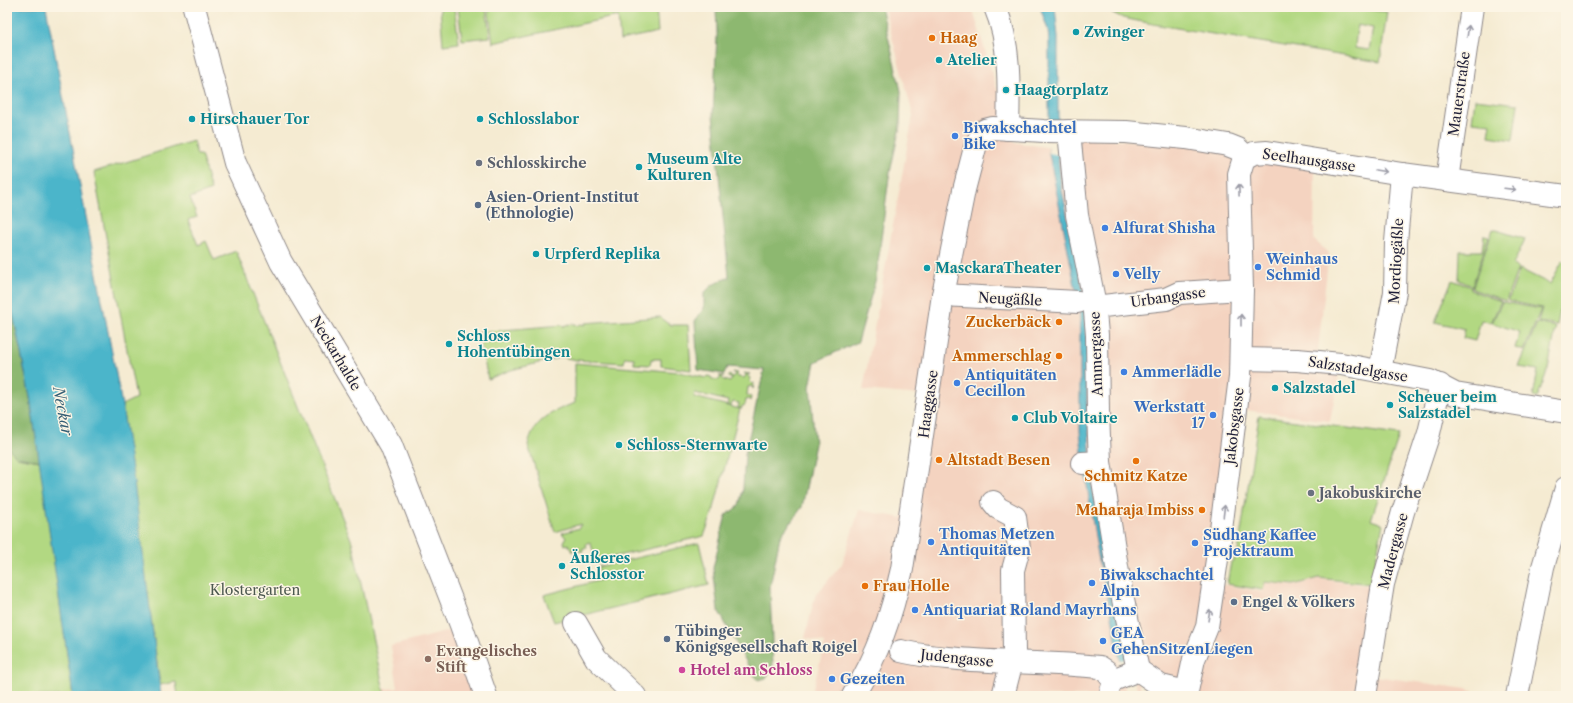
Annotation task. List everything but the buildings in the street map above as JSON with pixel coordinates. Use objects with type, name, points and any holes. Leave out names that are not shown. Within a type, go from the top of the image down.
[{"type":"street","name":"Neckarhalde","points":[[194,7],[236,164],[281,262],[391,445],[461,625],[486,696]]},
{"type":"street","points":[[995,7],[1004,36],[1008,88],[1008,129]]},
{"type":"street","name":"Mauerstraße","points":[[1446,180],[1472,7]]},
{"type":"street","name":"Haaggasse","points":[[853,696],[881,642],[892,612],[902,569],[943,295],[964,190],[976,144],[985,130],[993,128],[1008,129]]},
{"type":"street","name":"Seelhausgasse","points":[[1008,129],[1126,132],[1186,138],[1228,145],[1238,149],[1246,157],[1254,153],[1267,152],[1402,174],[1566,196]]},
{"type":"street","name":"Ammergasse","points":[[1069,131],[1086,304],[1097,335],[1098,412],[1092,462],[1107,558],[1138,670]]},
{"type":"street","name":"Jakobsgasse","points":[[1186,694],[1194,659],[1204,636],[1209,613],[1233,437],[1241,359],[1242,289],[1239,179],[1241,166],[1246,157]]},
{"type":"street","name":"Mordiogäßle","points":[[1380,371],[1396,292],[1396,242],[1402,174]]},
{"type":"street","name":"Urbangasse","points":[[1086,304],[1166,299],[1179,293],[1242,289]]},
{"type":"street","name":"Neugäßle","points":[[943,295],[1086,304]]},
{"type":"street","name":"Salzstadelgasse","points":[[1241,359],[1297,360],[1341,364],[1430,381],[1455,394],[1566,412]]},
{"type":"street","name":"Madergasse","points":[[1365,696],[1383,584],[1399,526],[1429,433],[1440,385]]},
{"type":"street","points":[[1518,696],[1542,574],[1566,488]]},
{"type":"street","name":"Judengasse","points":[[993,502],[1002,511],[1012,515],[1016,520],[1018,552],[1013,570],[1015,646],[1003,696]]},
{"type":"street","points":[[576,623],[596,658],[635,696]]},
{"type":"street","name":"Judengasse","points":[[901,651],[918,655],[1012,663],[1055,663],[1100,667],[1106,671],[1110,688]]},
{"type":"street","points":[[1110,688],[1138,670],[1156,683],[1186,694]]},
{"type":"shaded area","points":[[884,7],[972,7],[1013,142],[1065,150],[1138,678],[1143,696],[811,696],[825,643],[805,638],[815,596],[842,564],[859,510],[902,518],[920,395],[863,390],[913,115]]},
{"type":"shaded area","points":[[1078,138],[1187,143],[1315,167],[1314,240],[1329,253],[1317,358],[1341,364],[1330,421],[1245,410],[1220,584],[1263,592],[1265,583],[1294,586],[1318,579],[1377,587],[1360,696],[1186,696],[1141,672],[1108,467]]},
{"type":"shaded area","name":"Evangelisches Stift","points":[[453,630],[477,696],[385,696],[384,689],[398,688],[391,646]]},
{"type":"shaded area","points":[[1375,676],[1466,689],[1486,696],[1372,696]]},
{"type":"green space","points":[[440,7],[454,7],[459,43],[443,45]]},
{"type":"green space","points":[[458,7],[486,7],[490,37],[462,40]]},
{"type":"green space","points":[[488,7],[656,7],[658,32],[620,40],[618,16],[493,43]]},
{"type":"green space","points":[[716,7],[881,7],[901,91],[900,126],[889,177],[876,278],[858,342],[815,362],[810,387],[815,444],[802,507],[780,537],[770,587],[773,667],[766,678],[758,680],[753,674],[718,610],[713,568],[726,515],[739,506],[743,489],[745,454],[764,370],[727,367],[724,374],[698,370],[695,321],[704,308],[704,293],[712,285],[729,277],[713,115],[717,35]]},
{"type":"green space","points":[[1110,7],[1345,7],[1387,12],[1380,62],[1153,24],[1123,18],[1111,12]],"holes":[[[1357,25],[1373,28],[1369,50],[1355,48]]]},
{"type":"green space","points":[[1475,99],[1518,104],[1513,140],[1489,136],[1491,124],[1472,122]]},
{"type":"green space","name":"Klostergarten","points":[[193,141],[197,155],[201,155],[211,190],[190,198],[197,217],[188,220],[198,245],[206,241],[214,260],[236,251],[352,542],[385,696],[178,696],[176,682],[160,685],[122,405],[136,398],[94,172]]},
{"type":"green space","points":[[1493,229],[1525,239],[1513,265],[1518,268],[1506,301],[1472,289]]},
{"type":"green space","points":[[1484,235],[1489,236],[1472,286],[1459,280],[1460,251],[1482,251]]},
{"type":"green space","points":[[1563,260],[1566,263],[1566,283],[1557,325],[1538,322],[1542,308],[1508,301],[1520,269],[1550,284]]},
{"type":"green space","points":[[1452,280],[1471,287],[1470,290],[1501,301],[1491,323],[1481,320],[1475,341],[1463,338],[1465,329],[1435,322]]},
{"type":"green space","points":[[7,285],[30,397],[40,461],[17,457],[7,447]]},
{"type":"green space","points":[[1502,302],[1541,309],[1524,351],[1515,348],[1520,332],[1492,323]]},
{"type":"green space","points":[[660,317],[671,325],[688,325],[691,370],[661,366],[661,359],[651,359],[650,365],[634,364],[634,358],[625,357],[624,363],[576,360],[562,357],[511,370],[488,379],[478,332],[563,325],[564,327],[565,325],[576,324],[578,326],[580,324],[585,325],[585,323]]},
{"type":"green space","points":[[1537,323],[1556,327],[1548,369],[1537,398],[1533,397],[1538,370],[1519,367]]},
{"type":"green space","points":[[575,363],[679,372],[706,378],[708,376],[712,379],[719,380],[721,377],[719,376],[724,376],[722,378],[730,382],[732,379],[728,377],[729,375],[732,377],[735,375],[733,372],[738,373],[736,374],[738,377],[744,378],[746,375],[744,373],[750,374],[747,375],[750,378],[750,382],[752,384],[754,383],[753,389],[752,386],[748,387],[747,395],[751,397],[750,401],[749,399],[746,400],[745,405],[741,407],[742,409],[738,408],[739,403],[733,402],[731,405],[732,407],[740,409],[713,512],[704,536],[596,561],[591,544],[588,542],[586,545],[587,548],[583,548],[582,552],[574,548],[572,552],[568,544],[565,545],[564,542],[566,538],[562,533],[579,528],[581,524],[555,532],[528,445],[534,429],[539,423],[559,409],[575,403]],"holes":[[[695,393],[728,401],[729,404],[726,405],[731,407],[694,397]]]},
{"type":"green space","points":[[1259,416],[1399,435],[1371,520],[1383,524],[1371,584],[1318,578],[1294,585],[1265,582],[1263,590],[1227,584],[1231,562],[1237,557]]},
{"type":"green space","points":[[7,447],[17,457],[40,461],[73,696],[7,696]]},
{"type":"green space","points":[[699,543],[709,585],[554,622],[544,595],[601,580],[598,567]]},
{"type":"water","name":"Neckar","points":[[7,7],[46,7],[122,405],[134,482],[161,696],[73,696],[30,397],[7,285]]},
{"type":"water","points":[[1040,7],[1055,7],[1058,37],[1058,155],[1061,185],[1083,290],[1087,338],[1087,406],[1093,489],[1101,539],[1137,696],[1119,657],[1111,611],[1099,561],[1083,460],[1080,432],[1080,311],[1049,154],[1049,42],[1048,30]]},
{"type":"pier","points":[[1060,122],[1060,155],[1049,153],[1047,136]]},
{"type":"pier","points":[[1128,658],[1139,696],[1127,696],[1118,661]]},
{"type":"place","name":"Zwinger","points":[[1076,32]]},
{"type":"place","name":"Haag","points":[[932,38]]},
{"type":"place","name":"Atelier","points":[[939,60]]},
{"type":"place","name":"Haagtorplatz","points":[[1006,90]]},
{"type":"place","name":"Hirschauer Tor","points":[[192,119]]},
{"type":"place","name":"Schlosslabor","points":[[480,119]]},
{"type":"place","name":"Biwakschachtel Bike","points":[[955,136]]},
{"type":"place","name":"Schlosskirche","points":[[479,163]]},
{"type":"place","name":"Museum Alte Kulturen","points":[[639,167]]},
{"type":"place","name":"Asien-Orient-Institut (Ethnologie)","points":[[478,205]]},
{"type":"place","name":"Alfurat Shisha","points":[[1105,228]]},
{"type":"place","name":"Urpferd Replika","points":[[536,254]]},
{"type":"place","name":"Weinhaus Schmid","points":[[1258,267]]},
{"type":"place","name":"MasckaraTheater","points":[[927,268]]},
{"type":"place","name":"Velly","points":[[1116,274]]},
{"type":"place","name":"Zuckerbäck","points":[[1059,322]]},
{"type":"place","name":"Schloss Hohentübingen","points":[[449,344]]},
{"type":"place","name":"Ammerschlag","points":[[1059,356]]},
{"type":"place","name":"Ammerlädle","points":[[1124,372]]},
{"type":"place","name":"Antiquitäten Cecillon","points":[[957,383]]},
{"type":"place","name":"Salzstadel","points":[[1275,388]]},
{"type":"place","name":"Scheuer beim Salzstadel","points":[[1390,405]]},
{"type":"place","name":"Werkstatt 17","points":[[1213,415]]},
{"type":"place","name":"Club Voltaire","points":[[1015,418]]},
{"type":"place","name":"Schloss-Sternwarte","points":[[619,445]]},
{"type":"place","name":"Altstadt Besen","points":[[939,460]]},
{"type":"place","name":"Schmitz Katze","points":[[1136,461]]},
{"type":"place","name":"Jakobuskirche","points":[[1311,493]]},
{"type":"place","name":"Maharaja Imbiss","points":[[1202,510]]},
{"type":"place","name":"Thomas Metzen Antiquitäten","points":[[931,542]]},
{"type":"place","name":"Südhang Kaffee Projektraum","points":[[1195,543]]},
{"type":"place","name":"Äußeres Schlosstor","points":[[562,566]]},
{"type":"place","name":"Biwakschachtel Alpin","points":[[1092,583]]},
{"type":"place","name":"Frau Holle","points":[[865,586]]},
{"type":"place","name":"Engel & Völkers","points":[[1234,602]]},
{"type":"place","name":"Antiquariat Roland Mayrhans","points":[[915,610]]},
{"type":"place","name":"Tübinger Königsgesellschaft Roigel","points":[[667,639]]},
{"type":"place","name":"GEA GehenSitzenLiegen","points":[[1103,641]]},
{"type":"place","name":"Evangelisches Stift","points":[[428,659]]},
{"type":"place","name":"Hotel am Schloss","points":[[682,670]]},
{"type":"place","name":"Gezeiten","points":[[832,679]]}]
